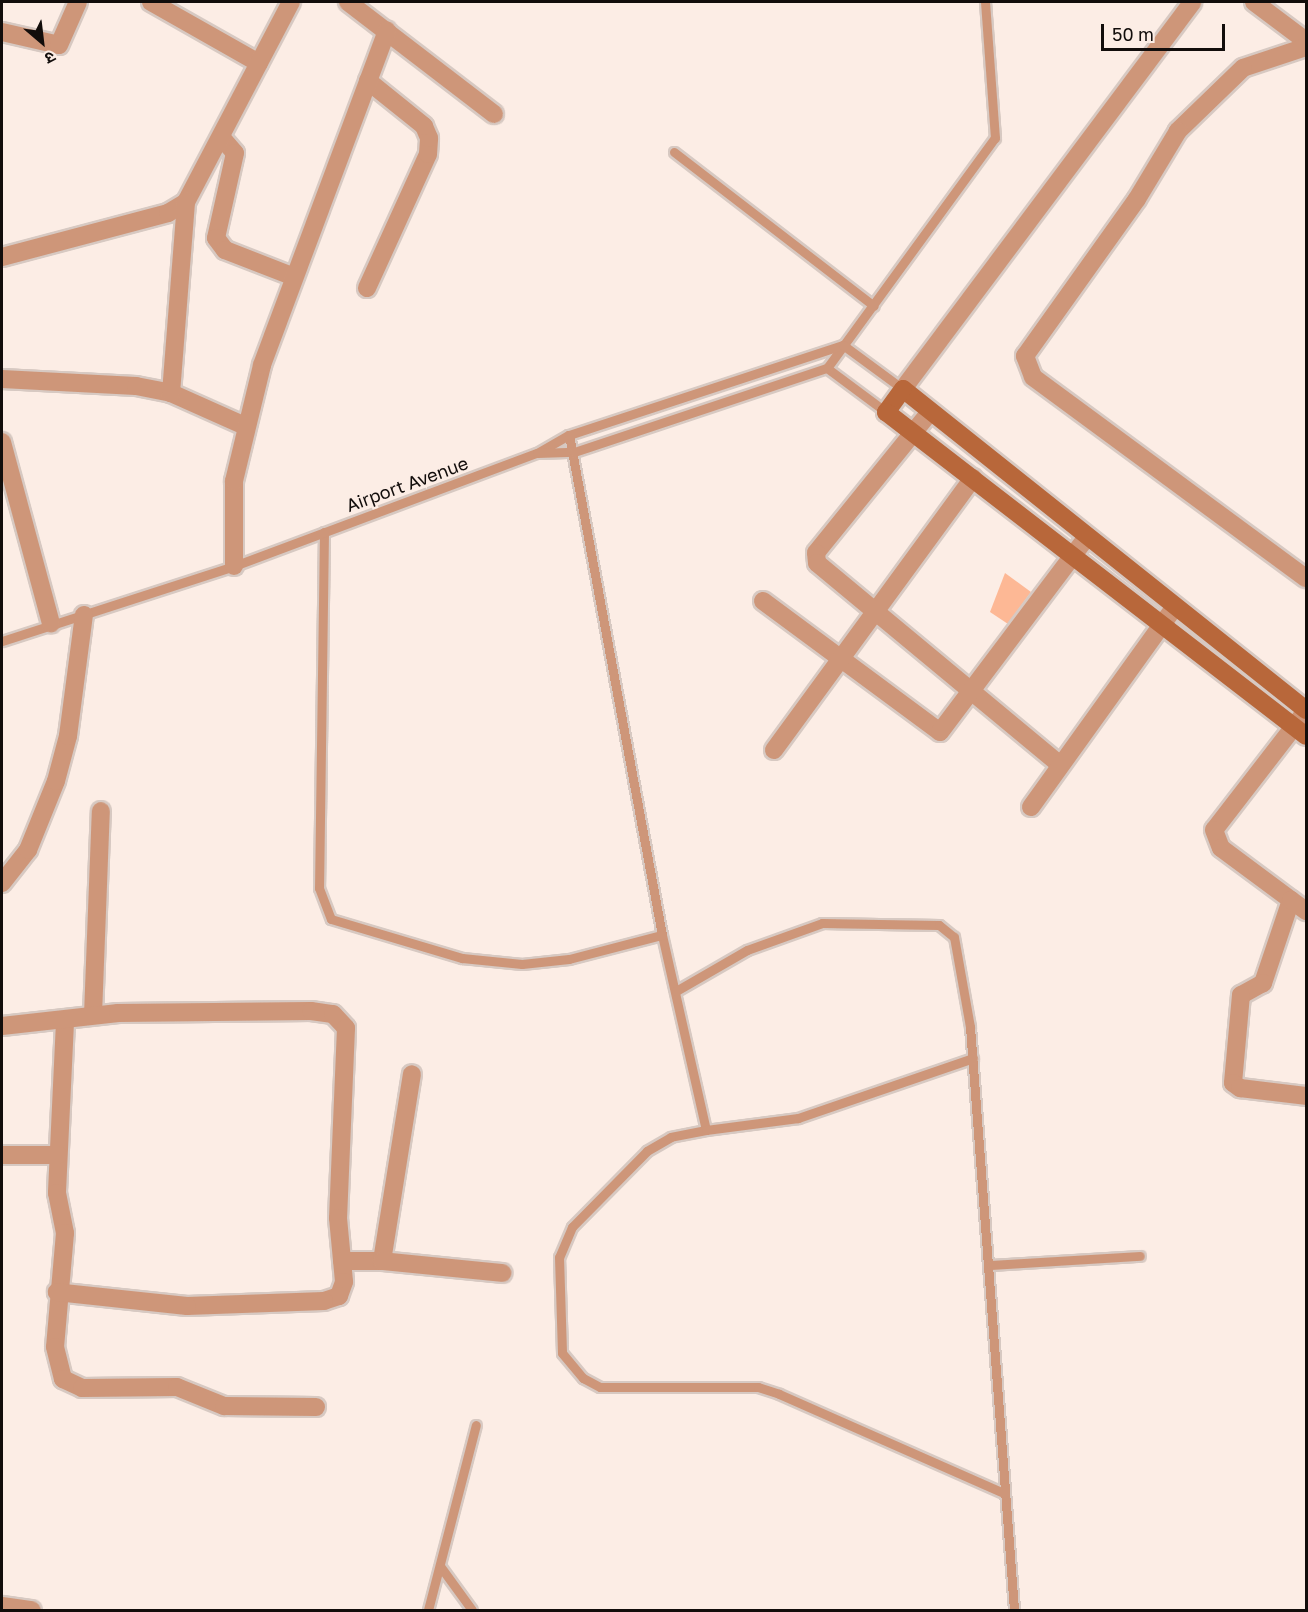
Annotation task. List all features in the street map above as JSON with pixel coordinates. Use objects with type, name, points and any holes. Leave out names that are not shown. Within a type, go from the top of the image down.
[{"type":"street","points":[[2,32],[59,45],[78,2]]},
{"type":"street","points":[[151,2],[259,63]]},
{"type":"street","points":[[171,393],[186,202],[291,2]]},
{"type":"street","points":[[348,2],[494,114]]},
{"type":"street","points":[[1192,2],[886,412],[1163,623],[1300,731]]},
{"type":"street","points":[[1254,2],[1306,41]]},
{"type":"street","points":[[234,566],[232,503],[245,426],[292,276],[387,31]]},
{"type":"street","points":[[1306,47],[1243,68],[1178,131],[1137,199],[1025,356],[1033,377],[1306,578]]},
{"type":"street","points":[[367,288],[428,154],[429,138],[424,126],[368,81]]},
{"type":"street","points":[[221,137],[236,153],[216,238],[225,250],[292,276]]},
{"type":"street","points":[[2,257],[168,213],[186,202]]},
{"type":"street","points":[[2,379],[171,393],[245,426]]},
{"type":"street","points":[[903,389],[1086,538],[1306,711],[1300,731],[1214,830],[1221,848],[1306,911]]},
{"type":"street","points":[[930,412],[816,553],[817,563],[1060,765]]},
{"type":"street","points":[[2,442],[51,623]]},
{"type":"street","points":[[774,750],[836,657],[874,611],[972,477]]},
{"type":"street","points":[[764,601],[936,732],[946,729],[970,690],[1086,538]]},
{"type":"street","points":[[1031,807],[1174,608]]},
{"type":"street","points":[[2,883],[28,850],[56,781],[68,736],[84,615]]},
{"type":"street","points":[[1251,692],[1264,677]]},
{"type":"street","points":[[93,1015],[101,811]]},
{"type":"street","points":[[1290,900],[1263,983],[1241,995],[1232,1078],[1240,1088],[1306,1096]]},
{"type":"street","points":[[2,1026],[65,1022],[93,1015],[310,1011],[341,1021],[347,1034],[338,1218],[343,1289],[324,1301],[187,1306],[57,1292]]},
{"type":"street","points":[[65,1022],[57,1194],[65,1233],[57,1292],[56,1347],[63,1379],[70,1385],[148,1383],[186,1390],[224,1406],[316,1407]]},
{"type":"street","points":[[382,1261],[412,1074]]},
{"type":"street","points":[[2,1155],[58,1155]]},
{"type":"street","points":[[342,1261],[382,1261],[502,1273]]},
{"type":"street","points":[[2,1606],[32,1610]]},
{"type":"lane","points":[[886,412],[826,368],[874,306],[995,138],[984,2]]},
{"type":"lane","points":[[674,152],[874,306]]},
{"type":"lane","points":[[843,345],[903,389]]},
{"type":"lane","points":[[537,453],[569,435],[843,345]]},
{"type":"lane","name":"Airport Avenue","points":[[2,641],[51,623],[84,615],[234,566],[537,453],[574,452],[826,368]]},
{"type":"lane","points":[[569,435],[574,452],[662,935],[706,1130]]},
{"type":"lane","points":[[324,532],[319,888],[331,919],[462,958],[522,964],[569,959],[662,935]]},
{"type":"lane","points":[[676,991],[795,929],[848,921],[939,926],[954,937],[958,950],[973,1058],[991,1264],[1003,1493],[1014,1611]]},
{"type":"lane","points":[[973,1058],[798,1118],[671,1137],[646,1151],[572,1227],[559,1257],[556,1299],[562,1353],[572,1368],[600,1387],[758,1387],[1003,1493]]},
{"type":"lane","points":[[991,1264],[1140,1256]]},
{"type":"lane","points":[[428,1611],[476,1425]]},
{"type":"lane","points":[[440,1566],[472,1611]]},
{"type":"building","points":[[1005,573],[1031,592],[1008,624],[990,612]]}]
